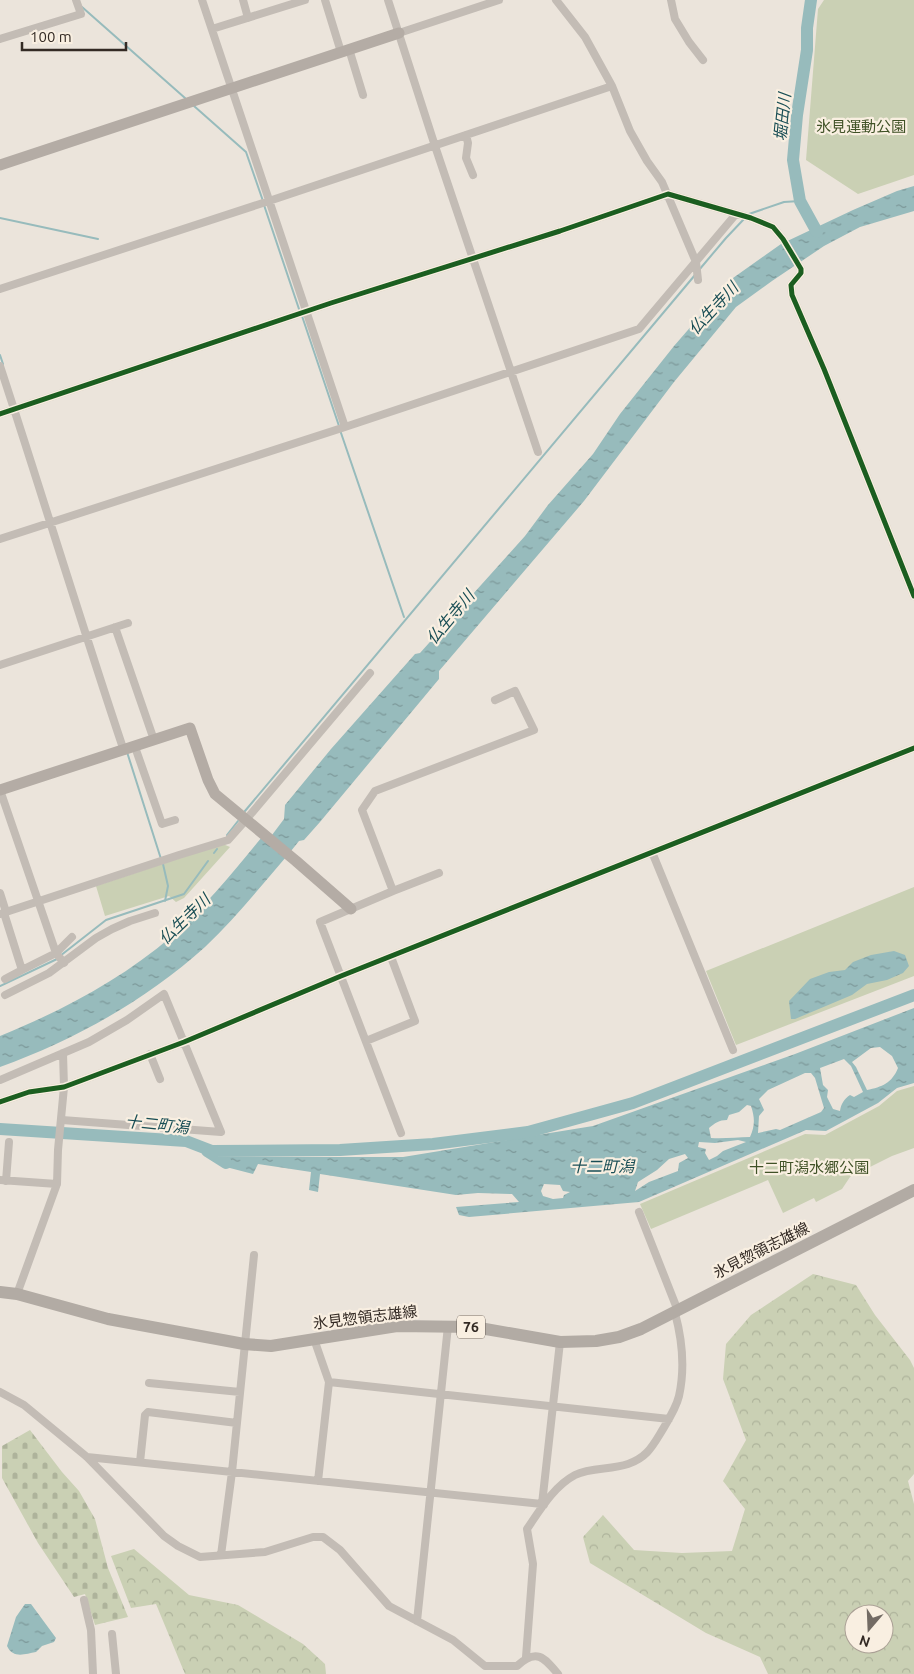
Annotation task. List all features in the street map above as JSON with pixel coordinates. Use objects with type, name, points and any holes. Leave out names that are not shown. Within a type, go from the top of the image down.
[{"type":"main road","name":"氷見惣領志雄線","points":[[0,1292],[17,1294],[108,1318],[244,1344],[271,1346],[397,1326],[474,1327],[560,1342],[596,1341],[619,1337],[641,1329],[914,1190]]},
{"type":"street","points":[[0,39],[81,14],[76,0]]},
{"type":"street","points":[[202,0],[345,427]]},
{"type":"street","points":[[243,0],[248,18]]},
{"type":"street","points":[[212,29],[304,0]]},
{"type":"street","points":[[325,0],[363,95]]},
{"type":"street","points":[[388,0],[538,452]]},
{"type":"street","points":[[0,165],[499,0]]},
{"type":"street","points":[[556,0],[585,37],[612,86],[630,132],[668,194],[696,262],[698,280]]},
{"type":"street","points":[[671,0],[675,19],[703,60]]},
{"type":"street","points":[[0,289],[612,86]]},
{"type":"street","points":[[466,136],[468,143],[466,158],[473,174]]},
{"type":"street","points":[[0,414],[668,194],[751,218],[773,227],[783,239],[801,269],[801,273],[791,285],[792,295],[824,369],[914,596]]},
{"type":"street","points":[[0,539],[639,329],[736,214]]},
{"type":"street","points":[[0,366],[51,522],[85,636],[129,749],[162,824],[175,820]]},
{"type":"street","points":[[0,665],[128,623]]},
{"type":"street","points":[[116,627],[154,740]]},
{"type":"street","points":[[250,816],[370,674]]},
{"type":"street","points":[[393,891],[362,810],[375,791],[534,730],[515,691],[495,700]]},
{"type":"street","points":[[64,963],[56,952],[0,790],[190,728],[208,780],[215,794],[258,828],[351,909]]},
{"type":"street","points":[[0,1102],[29,1092],[64,1087],[184,1042],[341,976],[914,748]]},
{"type":"street","points":[[3,913],[228,840],[244,822]]},
{"type":"street","points":[[652,852],[733,1050]]},
{"type":"street","points":[[401,1133],[320,922],[439,873]]},
{"type":"street","points":[[0,892],[3,913],[22,970]]},
{"type":"street","points":[[5,995],[49,973],[96,938],[112,929],[155,913]]},
{"type":"street","points":[[5,979],[56,952],[72,937]]},
{"type":"street","points":[[366,1041],[415,1021],[392,957]]},
{"type":"street","points":[[0,1080],[89,1042],[164,994],[221,1132],[62,1120]]},
{"type":"street","points":[[17,1294],[57,1184],[64,1087],[63,1053]]},
{"type":"street","points":[[150,1054],[160,1080]]},
{"type":"street","points":[[9,1142],[3,1180],[57,1184]]},
{"type":"street","points":[[526,1658],[533,1564],[527,1529],[543,1504],[559,1487],[576,1475],[628,1464],[649,1452],[669,1419],[678,1397],[682,1368],[680,1331],[676,1312],[639,1212]]},
{"type":"street","points":[[221,1555],[232,1472],[254,1255]]},
{"type":"street","points":[[417,1620],[448,1326]]},
{"type":"street","points":[[314,1339],[329,1382],[318,1481]]},
{"type":"street","points":[[543,1504],[560,1342]]},
{"type":"street","points":[[329,1382],[669,1419]]},
{"type":"street","points":[[149,1383],[240,1392]]},
{"type":"street","points":[[0,1392],[24,1405],[87,1457],[171,1541],[200,1557],[265,1552],[313,1537],[323,1537],[340,1550],[389,1606],[453,1640],[485,1666],[518,1666],[526,1658],[538,1656],[546,1660],[558,1674]]},
{"type":"street","points":[[140,1462],[145,1415],[148,1412],[237,1424]]},
{"type":"street","points":[[87,1457],[543,1504]]},
{"type":"street","points":[[84,1600],[91,1630],[93,1674]]},
{"type":"street","points":[[112,1634],[116,1674]]},
{"type":"green space","name":"氷見運動公園","points":[[824,0],[914,0],[914,175],[858,194],[806,160],[818,9]]},
{"type":"green space","points":[[223,844],[230,847],[184,898],[176,902],[169,896],[105,916],[96,886]]},
{"type":"green space","points":[[914,887],[914,976],[736,1045],[706,971]]},
{"type":"green space","name":"十二町潟水郷公園","points":[[914,1086],[914,1148],[892,1156],[850,1177],[842,1189],[816,1202],[814,1198],[783,1213],[768,1180],[651,1229],[640,1204],[805,1134],[825,1135],[879,1106],[897,1091]]},
{"type":"green space","points":[[813,1274],[856,1285],[875,1315],[910,1360],[914,1368],[914,1474],[908,1481],[914,1504],[914,1674],[768,1674],[760,1657],[706,1633],[590,1563],[583,1537],[603,1515],[634,1550],[682,1553],[732,1551],[745,1509],[723,1481],[746,1440],[723,1379],[726,1344],[751,1315]]},
{"type":"green space","points":[[30,1430],[79,1491],[95,1519],[108,1568],[128,1617],[95,1625],[85,1594],[74,1597],[38,1543],[2,1478],[2,1446]]},
{"type":"green space","points":[[134,1549],[189,1595],[238,1605],[303,1644],[325,1664],[326,1674],[185,1674],[156,1604],[131,1608],[111,1556]]},
{"type":"water","name":"仏生寺川","points":[[914,186],[914,211],[860,227],[824,246],[736,307],[674,382],[584,501],[439,671],[439,679],[320,822],[291,851],[272,835],[284,819],[285,805],[331,749],[415,654],[420,653],[525,536],[548,505],[593,454],[620,414],[674,346],[733,278],[781,244],[853,210],[897,191]]},
{"type":"water","points":[[262,837],[286,857],[237,915],[205,947],[159,984],[108,1017],[55,1044],[0,1067],[0,1036],[90,993],[152,952],[196,913]]},
{"type":"water","points":[[894,951],[905,955],[909,966],[903,973],[887,980],[867,984],[852,995],[791,1019],[789,1001],[810,979],[829,972],[845,970],[853,962],[871,955]]},
{"type":"water","name":"十二町潟","points":[[914,1008],[914,1083],[897,1088],[878,1103],[826,1131],[806,1130],[639,1202],[469,1217],[459,1215],[456,1207],[519,1202],[512,1194],[478,1193],[456,1195],[320,1174],[318,1192],[309,1190],[311,1172],[258,1164],[253,1174],[226,1167],[227,1157],[403,1157],[593,1126],[795,1054]],"holes":[[[880,1047],[892,1056],[898,1068],[886,1084],[867,1090],[852,1062],[871,1048]],[[844,1059],[851,1066],[863,1092],[854,1097],[850,1095],[843,1102],[840,1111],[833,1109],[827,1097],[828,1090],[823,1085],[820,1068]],[[805,1073],[811,1073],[815,1078],[824,1108],[821,1112],[780,1130],[776,1129],[758,1133],[759,1116],[764,1110],[759,1099],[768,1090]],[[747,1105],[751,1106],[754,1122],[750,1137],[711,1138],[709,1128],[717,1122],[727,1120],[729,1115],[739,1112]],[[738,1140],[746,1142],[723,1151],[709,1160],[705,1153],[706,1149],[698,1147],[699,1142],[715,1143]],[[685,1154],[688,1158],[679,1163],[678,1171],[649,1182],[635,1191],[638,1182],[657,1170],[669,1159]],[[544,1184],[560,1185],[563,1191],[570,1192],[564,1195],[563,1198],[553,1199],[543,1196],[541,1191]]]},
{"type":"water","points":[[25,1604],[31,1604],[56,1638],[54,1642],[42,1646],[36,1652],[16,1654],[7,1646],[16,1617]]},
{"type":"waterway","name":"堀田川","points":[[811,0],[807,28],[807,50],[797,115],[793,160],[800,201],[817,232]]},
{"type":"waterway","points":[[82,7],[185,98]]},
{"type":"waterway","points":[[194,106],[246,152],[263,201]]},
{"type":"waterway","points":[[749,214],[784,202],[800,201]]},
{"type":"waterway","points":[[264,205],[300,312]]},
{"type":"waterway","points":[[0,218],[98,239]]},
{"type":"waterway","points":[[699,270],[744,219]]},
{"type":"waterway","points":[[245,811],[695,275]]},
{"type":"waterway","points":[[302,316],[339,426]]},
{"type":"waterway","points":[[0,355],[3,364]]},
{"type":"waterway","points":[[340,430],[404,617]]},
{"type":"waterway","points":[[127,752],[161,859]]},
{"type":"waterway","points":[[227,835],[238,821]]},
{"type":"waterway","points":[[214,853],[217,849]]},
{"type":"waterway","points":[[60,956],[106,920],[184,894],[208,861]]},
{"type":"waterway","points":[[163,864],[168,886],[165,901]]},
{"type":"waterway","points":[[0,986],[57,959]]},
{"type":"waterway","name":"十二町潟","points":[[0,1129],[186,1141],[212,1151],[340,1150],[433,1144],[528,1132],[633,1103],[914,995]]},
{"type":"waterway","points":[[207,1151],[226,1163]]},
{"type":"cycle path","points":[[0,414],[331,303],[560,231],[668,194],[751,218],[773,227],[783,239],[801,269],[801,273],[791,285],[792,295],[824,369],[914,596]]},
{"type":"cycle path","points":[[0,1102],[29,1092],[64,1087],[184,1042],[341,976],[914,748]]}]
